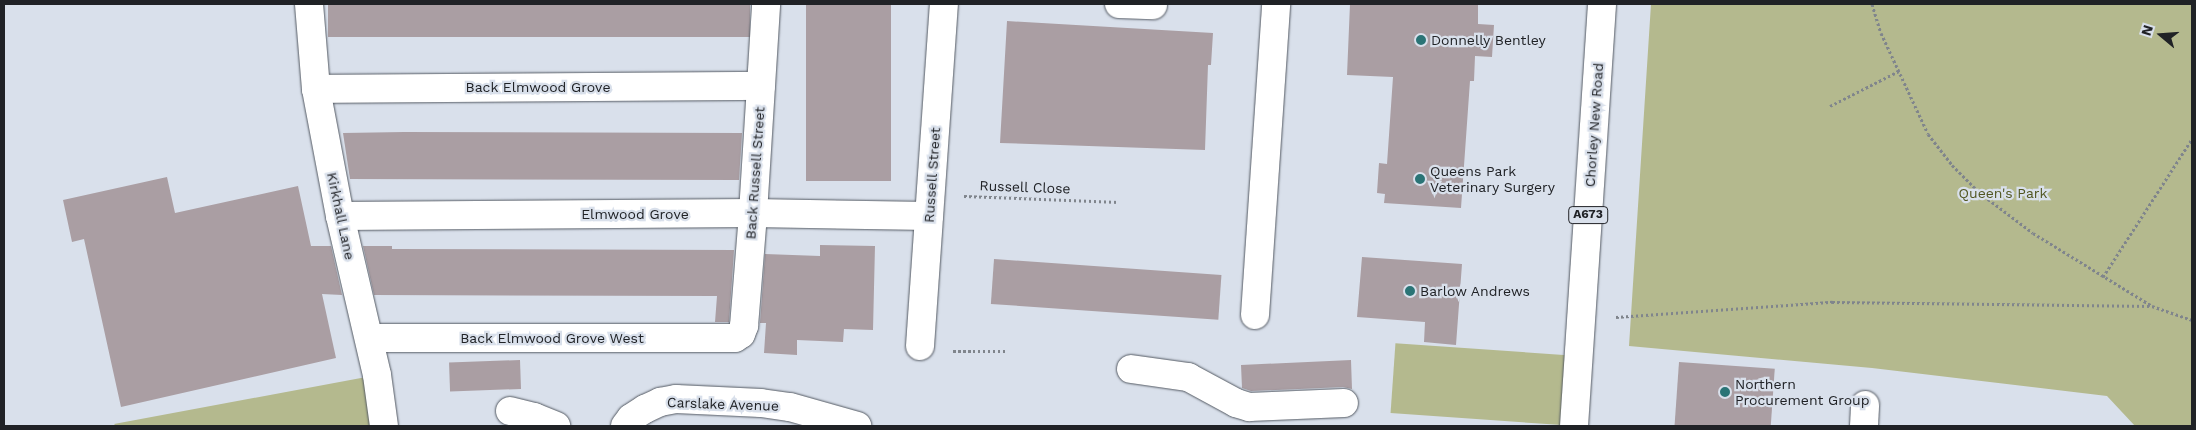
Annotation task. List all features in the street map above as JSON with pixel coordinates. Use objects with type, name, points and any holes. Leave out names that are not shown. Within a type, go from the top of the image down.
[{"type":"street","name":"Kirkhall Lane","points":[[309,4],[316,88],[340,216],[370,338],[384,426]]},
{"type":"street","name":"Back Russell Street","points":[[735,338],[741,334],[744,326],[766,4]]},
{"type":"street","name":"Russell Street","points":[[920,346],[944,4]]},
{"type":"street","points":[[1119,4],[1153,5]]},
{"type":"street","points":[[1255,315],[1276,4]]},
{"type":"street","name":"Chorley New Road","points":[[1574,426],[1602,4]]},
{"type":"street","name":"Back Elmwood Grove","points":[[316,88],[761,86]]},
{"type":"street","name":"Elmwood Grove","points":[[340,216],[753,213],[930,205]]},
{"type":"street","name":"Back Elmwood Grove West","points":[[370,338],[735,338]]},
{"type":"street","points":[[1132,369],[1188,377],[1236,403],[1273,417],[1344,403]]},
{"type":"street","name":"Carslake Avenue","points":[[625,426],[631,418],[645,409],[660,402],[676,399],[761,403],[790,407],[857,426]]},
{"type":"street","points":[[510,411],[534,417],[556,426]]},
{"type":"path","points":[[1872,4],[1881,33],[1928,134],[1952,166],[2002,211],[2033,233],[2152,306],[2192,320]]},
{"type":"path","points":[[1830,106],[1899,72]]},
{"type":"path","points":[[2103,277],[2192,139]]},
{"type":"path","name":"Russell Close","points":[[930,205],[1118,202]]},
{"type":"path","points":[[1581,320],[1832,302],[2152,306]]},
{"type":"path","points":[[920,346],[964,352],[1007,351]]},
{"type":"green space","name":"Queen's Park","points":[[1651,4],[2192,4],[2192,426],[2135,426],[2107,396],[1872,368],[1629,346]]},
{"type":"green space","points":[[1395,343],[1578,356],[1573,426],[1391,413]]},
{"type":"green space","points":[[377,375],[383,426],[116,426],[114,424]]},
{"type":"building","points":[[328,4],[750,4],[750,37],[328,37]]},
{"type":"building","points":[[806,4],[891,4],[891,181],[806,181]]},
{"type":"building","points":[[1350,4],[1478,4],[1478,24],[1494,25],[1492,57],[1475,56],[1474,81],[1470,81],[1461,208],[1384,203],[1385,194],[1377,193],[1379,163],[1387,164],[1393,77],[1347,75]]},
{"type":"building","points":[[1007,21],[1213,33],[1211,65],[1208,65],[1205,150],[1000,143]]},
{"type":"building","points":[[343,133],[742,133],[739,180],[350,179]]},
{"type":"building","points":[[167,177],[175,213],[298,186],[311,246],[331,246],[342,295],[322,294],[336,358],[121,407],[84,239],[72,242],[63,200]]},
{"type":"building","points":[[820,245],[875,246],[873,330],[844,329],[843,342],[797,340],[797,355],[764,353],[766,323],[760,323],[765,254],[820,256]]},
{"type":"building","points":[[363,246],[392,246],[392,249],[734,250],[729,322],[715,322],[717,296],[374,295]]},
{"type":"building","name":"Barlow Andrews","points":[[1362,257],[1462,264],[1456,345],[1424,342],[1425,322],[1357,317]]},
{"type":"building","points":[[994,259],[1221,275],[1218,320],[991,304]]},
{"type":"building","points":[[520,360],[521,389],[450,391],[449,362]]},
{"type":"building","points":[[1351,360],[1352,389],[1343,387],[1251,391],[1242,388],[1241,365]]},
{"type":"building","name":"Northern Procurement Group","points":[[1679,362],[1775,369],[1771,426],[1675,426]]},
{"type":"place","name":"Donnelly Bentley","points":[[1421,40]]},
{"type":"place","name":"Queens Park Veterinary Surgery","points":[[1420,179]]},
{"type":"place","name":"Barlow Andrews","points":[[1410,291]]},
{"type":"place","name":"Northern Procurement Group","points":[[1725,392]]}]
